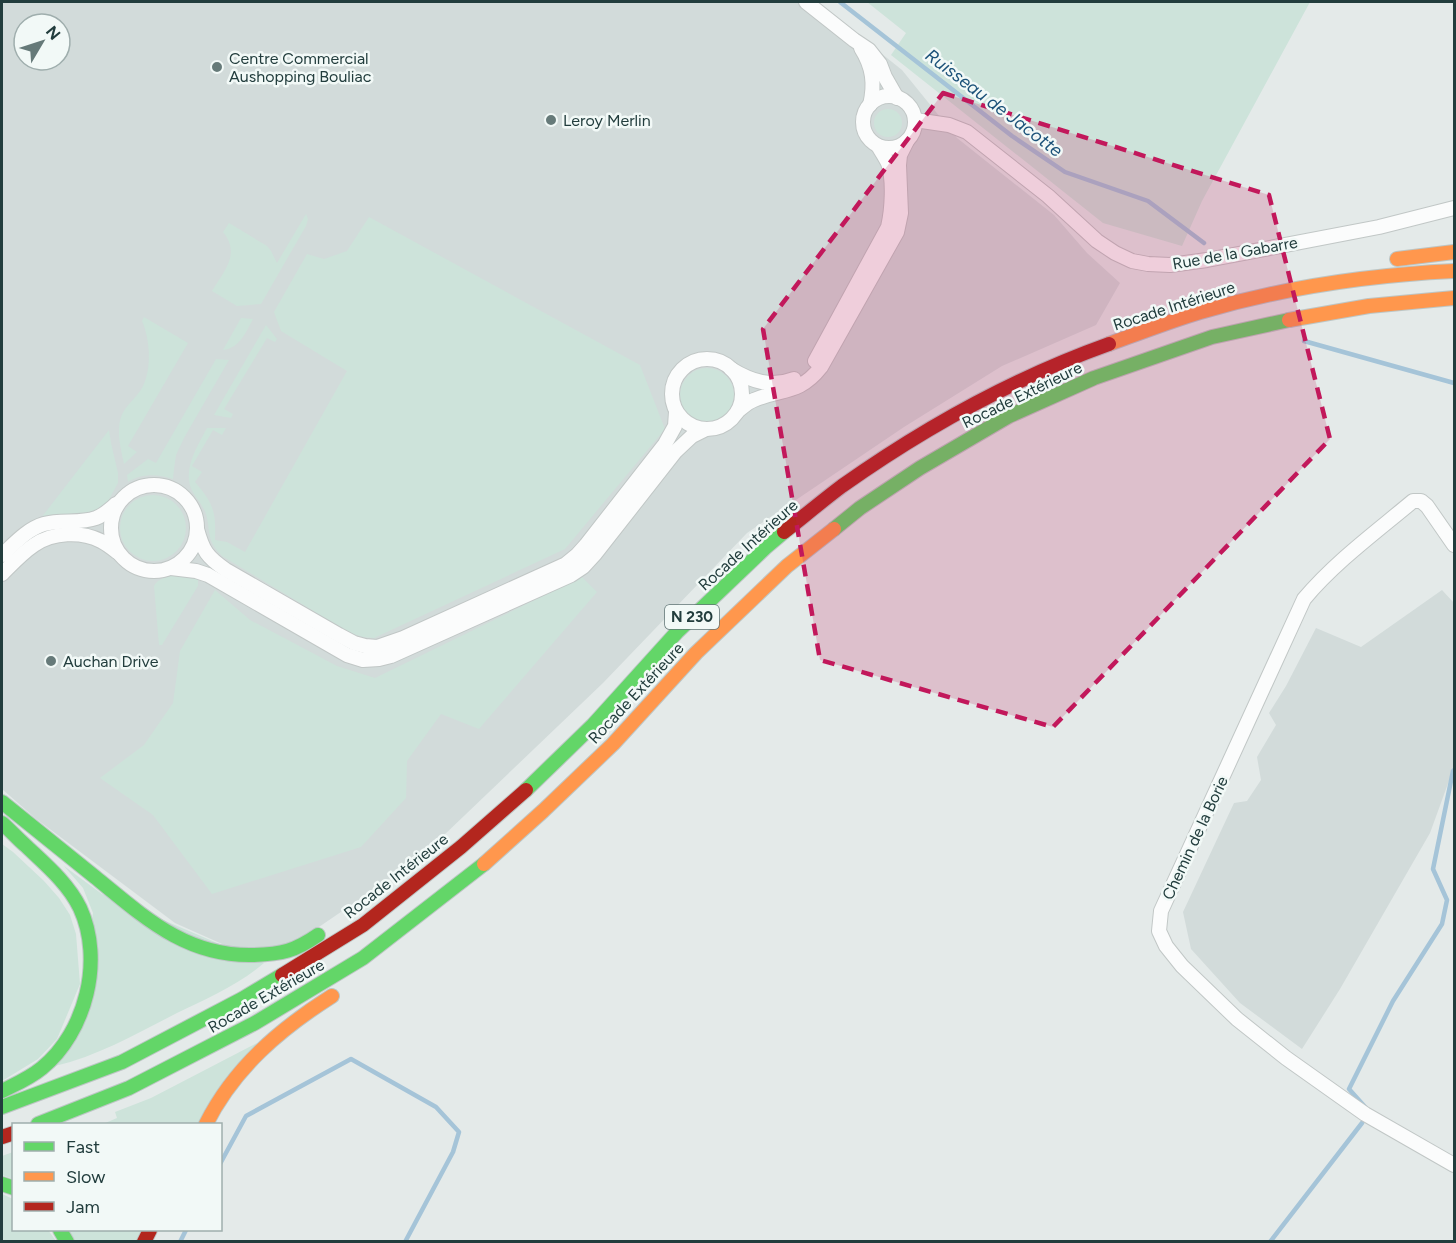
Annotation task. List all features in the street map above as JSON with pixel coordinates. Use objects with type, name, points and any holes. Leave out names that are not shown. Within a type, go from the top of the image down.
[{"type":"highway","points":[[1389,260],[1455,252]]},
{"type":"highway","points":[[1200,312],[1272,286],[1336,270]]},
{"type":"highway","name":"Rocade Intérieure","points":[[2,1107],[122,1062],[242,999],[363,925],[517,799],[593,725],[677,632],[757,555],[841,487],[907,444],[1001,389],[1087,352],[1200,312],[1272,294],[1359,279],[1455,271]]},
{"type":"highway","name":"Rocade Extérieure","points":[[43,1123],[129,1088],[255,1023],[363,958],[477,870],[543,811],[613,744],[696,653],[787,566],[860,508],[920,468],[1009,416],[1094,378],[1212,337],[1369,306],[1455,298]]},
{"type":"highway","points":[[2,802],[152,923],[176,938],[206,950],[244,956],[283,953],[300,947],[326,930]]},
{"type":"highway","points":[[2,823],[45,864],[77,903],[85,922],[90,950],[90,978],[85,1002],[76,1026],[49,1062],[29,1078],[2,1091]]},
{"type":"highway","points":[[2,834],[45,864]]},
{"type":"highway","points":[[372,902],[460,847]]},
{"type":"highway","points":[[387,956],[477,870]]},
{"type":"highway","points":[[207,1123],[219,1100],[235,1078],[267,1043],[341,990]]},
{"type":"street","points":[[806,2],[875,56],[890,88],[897,98],[909,106],[915,120],[914,131],[900,155],[901,213],[897,232],[813,378],[791,390],[751,400],[732,419],[715,429],[704,430],[684,421],[676,412],[672,402],[672,390],[675,379],[689,363],[708,359],[717,361],[747,378],[760,382],[779,383],[797,378],[814,362],[888,227],[892,205],[889,165],[878,146]]},
{"type":"street","points":[[854,40],[867,57],[871,68],[873,84],[870,105],[864,116],[863,125],[866,133],[871,141],[885,148],[901,146],[907,141]]},
{"type":"street","points":[[870,105],[883,97],[897,98]]},
{"type":"street","name":"Rue de la Gabarre","points":[[915,120],[949,125],[967,132],[1048,196],[1098,241],[1132,261],[1148,264],[1170,265],[1207,260],[1379,227],[1455,208]]},
{"type":"street","points":[[731,369],[738,378],[741,389],[738,411]]},
{"type":"street","points":[[2,555],[37,526],[97,518],[130,491],[142,486],[168,487],[188,502],[195,515],[202,547],[211,560],[339,635],[365,646],[377,647],[403,638],[566,564],[586,545],[665,444],[675,426],[676,412]]},
{"type":"street","points":[[171,568],[208,575],[347,655],[363,660],[379,659],[571,575],[583,567],[675,452],[692,436],[704,430]]},
{"type":"street","name":"Chemin de la Borie","points":[[1455,545],[1427,506],[1421,501],[1413,501],[1350,554],[1304,599],[1161,911],[1159,931],[1166,946],[1182,966],[1237,1019],[1286,1058],[1365,1114],[1455,1165]]},
{"type":"street","points":[[118,503],[110,526],[112,540],[118,553]]},
{"type":"street","points":[[2,574],[34,545],[45,539],[78,534],[103,542],[129,564],[143,570],[158,571],[171,568],[190,552],[197,529]]},
{"type":"highlighted area","points":[[943,93],[1269,195],[1330,439],[1053,727],[820,660],[763,329]]},
{"type":"shaded area","points":[[2,2],[817,2],[902,70],[957,138],[1054,215],[1087,253],[1120,283],[1096,325],[1002,366],[904,427],[747,533],[603,683],[420,858],[294,944],[240,952],[175,923],[35,818],[2,789]]},
{"type":"shaded area","points":[[1442,590],[1454,603],[1454,767],[1430,833],[1340,989],[1302,1049],[1240,1003],[1191,949],[1183,912],[1234,803],[1247,801],[1261,780],[1257,757],[1276,725],[1269,713],[1286,686],[1316,628],[1361,647]]},
{"type":"green space","points":[[867,2],[1310,2],[1202,201],[1182,246],[1103,223],[891,55],[906,33]]},
{"type":"green space","points":[[888,109],[898,113],[902,123],[898,133],[888,137],[878,133],[874,123],[878,113]]},
{"type":"green space","points":[[306,214],[308,219],[306,226],[261,304],[237,306],[212,291],[226,269],[231,255],[231,248],[223,232],[229,223],[267,246],[277,263]]},
{"type":"green space","points":[[369,217],[640,365],[665,429],[565,549],[374,638],[350,633],[222,556],[211,541],[206,514],[190,486],[189,478],[192,460],[207,428],[226,428],[222,435],[213,430],[192,466],[202,472],[195,482],[210,503],[215,522],[215,540],[227,542],[245,552],[347,371],[281,331],[274,312],[307,254],[324,259],[347,251]]},
{"type":"green space","points":[[144,317],[188,343],[128,446],[137,452],[124,464],[119,428],[121,417],[143,386],[148,371],[147,336],[142,321]]},
{"type":"green space","points":[[241,318],[253,319],[238,343],[223,350]]},
{"type":"green space","points":[[266,325],[277,339],[275,342],[267,338],[224,409],[233,414],[231,418],[214,415]]},
{"type":"green space","points":[[216,359],[229,360],[176,455],[173,479],[150,475],[128,482],[127,475],[148,459],[156,463]]},
{"type":"green space","points":[[707,368],[717,370],[726,376],[732,385],[734,395],[732,405],[726,414],[717,420],[707,422],[697,420],[688,414],[682,405],[680,395],[682,385],[688,376],[697,370]]},
{"type":"green space","points":[[109,430],[118,483],[107,503],[91,514],[41,518]]},
{"type":"green space","points":[[153,495],[165,498],[176,505],[183,516],[186,528],[183,540],[176,551],[165,558],[153,561],[141,558],[130,551],[123,540],[120,528],[123,516],[130,505],[141,498]]},
{"type":"green space","points":[[184,573],[196,577],[198,586],[162,645],[159,645],[154,586],[163,578]]},
{"type":"green space","points":[[582,577],[597,592],[479,729],[441,714],[407,761],[406,798],[361,847],[212,894],[153,815],[100,778],[144,745],[173,703],[180,651],[215,590],[250,620],[337,666],[375,678]]},
{"type":"green space","points":[[2,844],[44,881],[70,915],[76,934],[80,984],[57,1039],[38,1059],[2,1081]]},
{"type":"green space","points":[[64,866],[102,894],[264,963],[222,991],[133,1036],[87,1056],[55,1066],[73,1045],[93,913],[83,888]]},
{"type":"green space","points":[[257,1043],[199,1123],[105,1123],[117,1118],[115,1112],[151,1098]]},
{"type":"green space","points":[[12,1152],[12,1179],[2,1175],[2,1156]]},
{"type":"green space","points":[[2,1194],[12,1199],[12,1231],[49,1231],[56,1241],[2,1241]]},
{"type":"green space","points":[[70,1231],[142,1231],[136,1242],[75,1241]]},
{"type":"waterway","name":"Ruisseau de Jacotte","points":[[840,2],[1012,136],[1065,172],[1148,201],[1204,243]]},
{"type":"waterway","name":"Ruisseau de Jacotte","points":[[1304,341],[1454,383]]},
{"type":"waterway","points":[[1366,1108],[1349,1089],[1393,1001],[1442,924],[1447,900],[1433,869],[1454,770]]},
{"type":"waterway","points":[[222,1160],[246,1116],[351,1059],[436,1107],[459,1132],[453,1152],[405,1242]]},
{"type":"waterway","points":[[1270,1242],[1362,1123]]},
{"type":"waterway","points":[[180,1242],[186,1231]]},
{"type":"traffic: fast","points":[[834,529],[860,508],[920,468],[1009,416],[1094,378],[1212,337],[1289,320]]},
{"type":"traffic: fast","points":[[526,790],[593,725],[677,632],[784,532]]},
{"type":"traffic: fast","points":[[2,802],[149,920],[187,942],[230,954],[264,955],[295,948],[318,935]]},
{"type":"traffic: fast","points":[[2,823],[69,890],[80,908],[87,928],[90,950],[90,972],[86,994],[80,1015],[70,1035],[42,1068],[2,1091]]},
{"type":"traffic: fast","points":[[41,1123],[129,1088],[255,1023],[363,958],[484,864]]},
{"type":"traffic: fast","points":[[2,1107],[122,1062],[242,999],[282,975]]},
{"type":"traffic: fast","points":[[2,1184],[12,1187]]},
{"type":"traffic: fast","points":[[61,1231],[67,1242]]},
{"type":"traffic: slow","points":[[1397,259],[1454,252]]},
{"type":"traffic: slow","points":[[1109,344],[1189,316],[1262,296],[1358,279],[1454,271]]},
{"type":"traffic: slow","points":[[1289,320],[1369,306],[1454,298]]},
{"type":"traffic: slow","points":[[484,864],[613,744],[696,653],[787,566],[834,529]]},
{"type":"traffic: slow","points":[[207,1123],[230,1085],[260,1051],[294,1022],[332,996]]},
{"type":"traffic: jam","points":[[784,532],[842,486],[937,425],[1039,372],[1109,344]]},
{"type":"traffic: jam","points":[[282,975],[363,925],[461,847],[526,790]]},
{"type":"traffic: jam","points":[[2,1137],[12,1134]]},
{"type":"traffic: jam","points":[[144,1242],[150,1231]]},
{"type":"place","name":"Centre Commercial Aushopping Bouliac","points":[[217,67]]},
{"type":"place","name":"Leroy Merlin","points":[[551,120]]},
{"type":"place","name":"Auchan Drive","points":[[51,661]]}]
